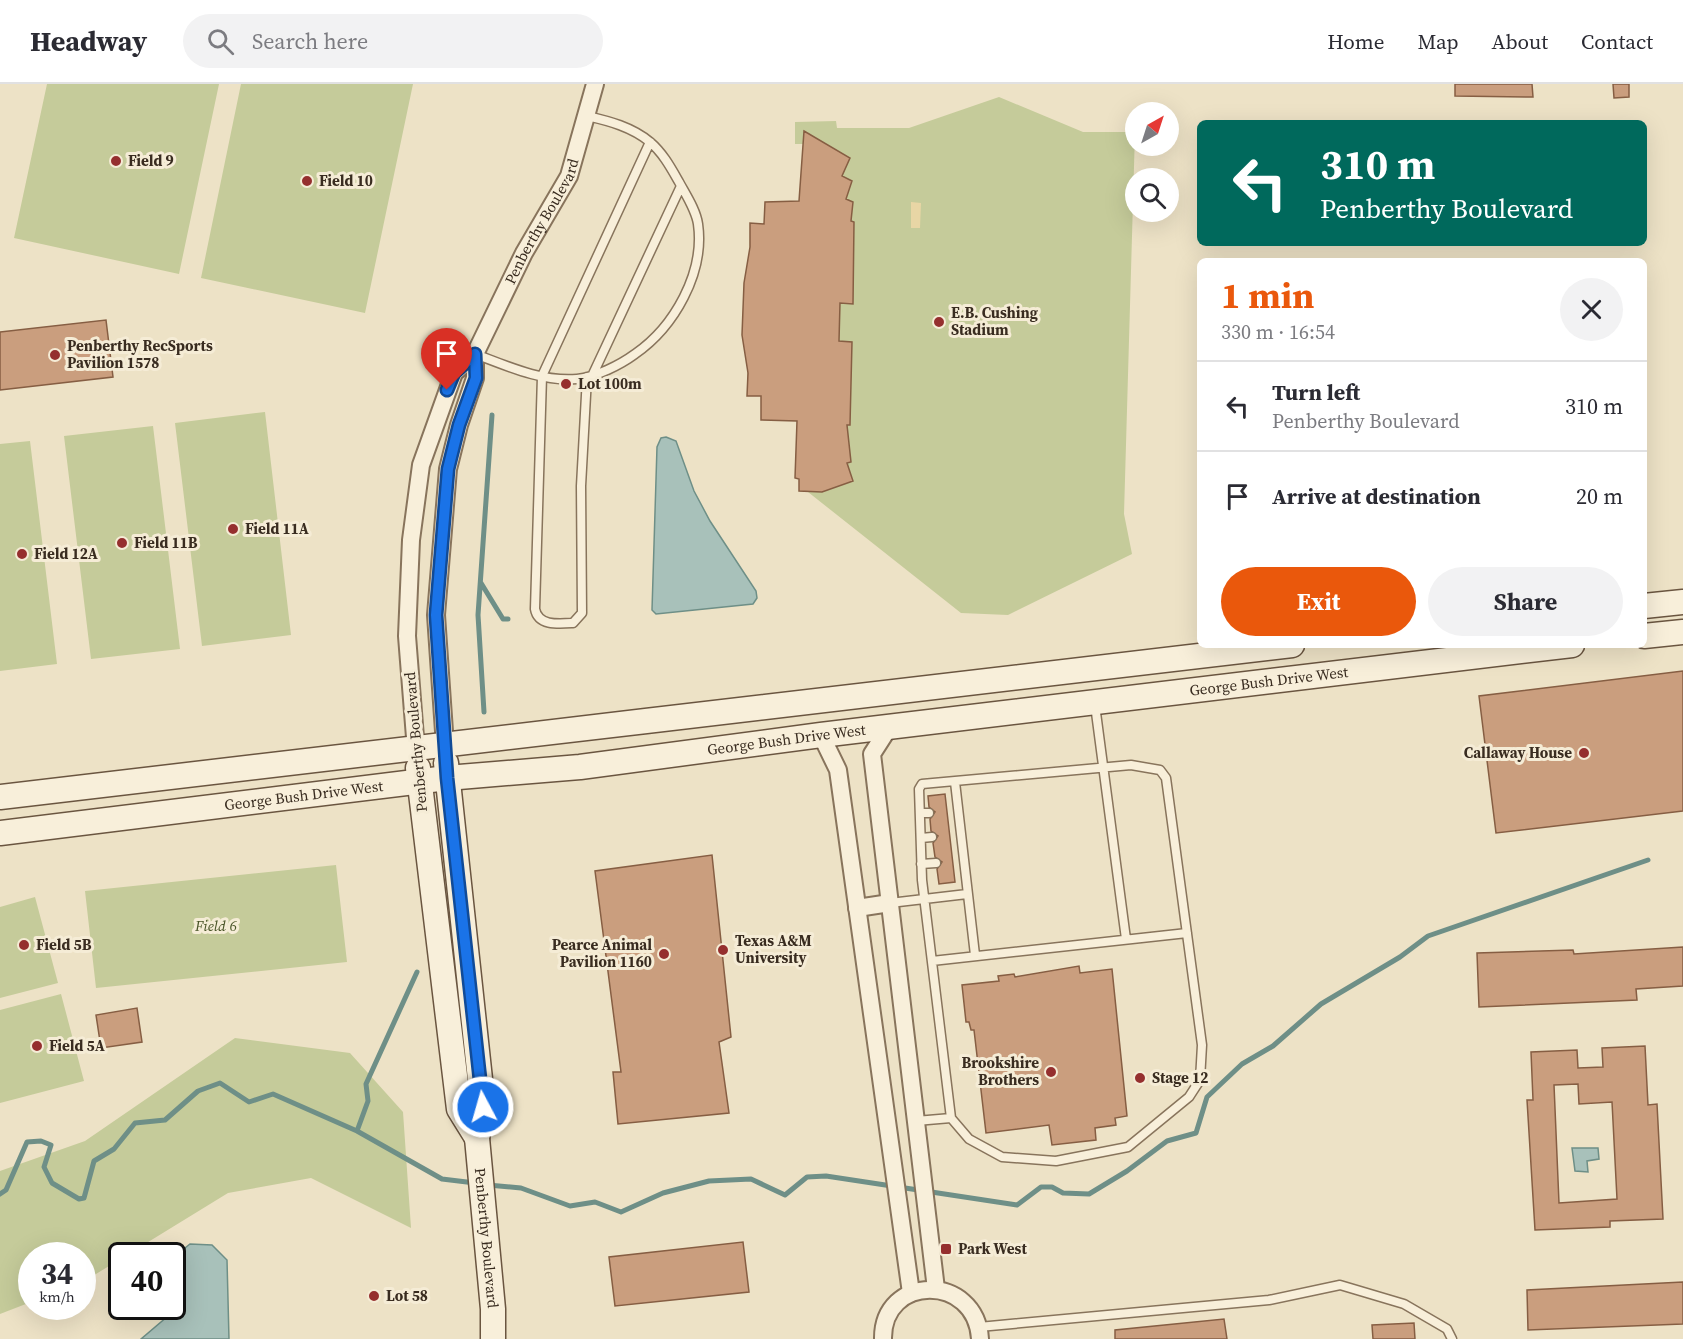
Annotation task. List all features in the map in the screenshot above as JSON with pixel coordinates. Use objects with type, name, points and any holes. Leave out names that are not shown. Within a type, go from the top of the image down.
[{"type":"main road","points":[[1647,606],[1683,602]]},
{"type":"main road","points":[[1647,636],[1683,632]]},
{"type":"main road","points":[[0,797],[416,750],[1264,648]]},
{"type":"main road","name":"George Bush Drive West","points":[[0,833],[447,778],[580,767],[890,726],[1547,648]]},
{"type":"main road","points":[[1095,702],[1095,691],[1099,688],[1185,677],[1216,653]]},
{"type":"main road","name":"Penberthy Boulevard","points":[[445,746],[483,1107],[477,1138],[493,1339]]},
{"type":"main road","name":"Penberthy Boulevard","points":[[416,750],[459,1109],[477,1138]]},
{"type":"street","name":"Penberthy Boulevard","points":[[416,750],[407,636],[411,540],[421,465],[454,373],[475,354],[524,253],[569,176],[595,84]]},
{"type":"street","name":"Penberthy Boulevard","points":[[445,746],[436,615],[448,469],[459,425],[476,378],[475,354]]},
{"type":"street","points":[[890,726],[872,754],[936,1289]]},
{"type":"street","points":[[821,735],[838,770],[911,1293]]},
{"type":"street","points":[[857,908],[890,903]]},
{"type":"street","points":[[883,1339],[888,1315],[898,1302],[911,1293],[936,1289],[956,1295],[970,1309],[979,1333]]},
{"type":"lane","points":[[475,354],[542,376],[565,379],[590,376],[624,362],[646,347],[666,327],[685,296],[697,259],[698,224],[668,161],[650,142],[625,127],[587,116]]},
{"type":"lane","points":[[650,142],[542,376],[535,609],[541,621],[570,624],[578,620],[582,613],[581,486],[590,376],[681,186]]},
{"type":"lane","points":[[1095,702],[1126,939]]},
{"type":"lane","points":[[1147,766],[1160,770],[1166,778],[1202,1045],[1200,1080],[1189,1097],[1128,1147],[1056,1161],[1002,1157],[969,1139],[951,1118],[921,864],[921,838],[925,813],[919,789],[922,784],[1103,768],[1147,766]]},
{"type":"lane","points":[[955,782],[975,955]]},
{"type":"lane","points":[[947,811],[958,809]]},
{"type":"lane","points":[[950,835],[960,833]]},
{"type":"lane","points":[[921,838],[932,837]]},
{"type":"lane","points":[[952,861],[963,860]]},
{"type":"lane","points":[[921,864],[936,863]]},
{"type":"lane","points":[[890,903],[967,894]]},
{"type":"lane","points":[[932,960],[1187,933]]},
{"type":"lane","points":[[916,1121],[951,1118]]},
{"type":"lane","points":[[979,1333],[1269,1300],[1340,1285],[1404,1304],[1447,1329],[1452,1339]]},
{"type":"green space","name":"Field 9","points":[[47,84],[219,84],[179,274],[14,238]]},
{"type":"green space","name":"Field 10","points":[[241,84],[413,84],[365,313],[201,278]]},
{"type":"green space","name":"E.B. Cushing Stadium","points":[[999,97],[1083,132],[1125,132],[1125,156],[1134,156],[1134,168],[1125,168],[1125,222],[1132,222],[1124,514],[1132,554],[1008,615],[961,613],[808,492],[799,491],[799,479],[795,478],[797,421],[761,420],[761,396],[747,396],[750,223],[764,224],[765,202],[799,201],[804,144],[795,144],[795,122],[836,121],[837,128],[909,128]]},
{"type":"green space","name":"Field 11A","points":[[265,412],[291,635],[202,646],[175,423]]},
{"type":"green space","name":"Field 11B","points":[[153,426],[180,649],[91,659],[64,436]]},
{"type":"green space","name":"Field 12A","points":[[30,441],[57,664],[0,671],[0,444]]},
{"type":"green space","name":"Field 6","points":[[336,865],[347,962],[96,988],[85,891]]},
{"type":"green space","name":"Field 5B","points":[[35,897],[58,983],[0,998],[0,907]]},
{"type":"green space","name":"Field 5A","points":[[61,994],[84,1081],[0,1103],[0,1010]]},
{"type":"green space","points":[[235,1038],[350,1053],[403,1112],[411,1228],[311,1178],[228,1193],[148,1242],[108,1242],[108,1267],[96,1274],[96,1242],[18,1242],[18,1307],[0,1314],[0,1171],[85,1141]]},
{"type":"sand","points":[[911,202],[921,203],[920,228],[911,228]]},
{"type":"water","points":[[666,437],[676,441],[694,491],[710,521],[756,591],[757,598],[753,604],[656,614],[652,610],[657,447],[661,438]]},
{"type":"water","points":[[1572,1148],[1598,1148],[1599,1159],[1587,1161],[1588,1172],[1575,1171]]},
{"type":"water","points":[[190,1244],[212,1245],[227,1260],[229,1339],[141,1339],[163,1320],[186,1320],[186,1247]]},
{"type":"building","points":[[1455,84],[1532,84],[1533,97],[1455,96]]},
{"type":"building","points":[[1613,84],[1629,84],[1629,97],[1614,98]]},
{"type":"building","points":[[804,131],[850,158],[842,176],[852,181],[846,199],[853,202],[851,221],[854,222],[853,304],[840,303],[839,341],[852,342],[850,425],[847,425],[851,462],[847,463],[853,481],[822,492],[799,491],[799,479],[795,478],[797,421],[761,420],[761,396],[747,396],[748,373],[742,335],[750,223],[764,224],[765,202],[799,201]]},
{"type":"building","name":"Penberthy RecSports Pavilion 1578","points":[[106,320],[113,377],[0,390],[0,332]]},
{"type":"building","name":"Callaway House","points":[[1683,671],[1683,811],[1496,833],[1479,696]]},
{"type":"building","points":[[945,794],[955,882],[939,884],[937,869],[942,862],[935,857],[933,843],[938,836],[931,831],[930,819],[935,812],[929,807],[928,796]]},
{"type":"building","name":"Pearce Animal Pavilion 1160","points":[[712,855],[731,1037],[719,1042],[729,1113],[618,1124],[613,1072],[621,1072],[595,871]]},
{"type":"building","points":[[1683,947],[1683,986],[1636,989],[1637,1000],[1479,1007],[1477,953],[1573,950],[1574,954]]},
{"type":"building","name":"Brookshire Brothers","points":[[1079,966],[1080,973],[1112,969],[1127,1116],[1115,1118],[1116,1125],[1095,1128],[1096,1140],[1052,1145],[1049,1125],[986,1133],[974,1030],[971,1030],[969,1022],[966,1022],[962,985],[999,981],[998,976],[1014,974],[1015,977]]},
{"type":"building","points":[[137,1008],[142,1042],[101,1048],[96,1015]]},
{"type":"building","points":[[1645,1046],[1648,1105],[1657,1104],[1663,1219],[1610,1221],[1610,1227],[1535,1230],[1527,1100],[1533,1100],[1531,1052],[1577,1050],[1578,1068],[1603,1067],[1602,1048]],"holes":[[[1578,1084],[1579,1104],[1612,1102],[1617,1199],[1559,1203],[1554,1085]]]},
{"type":"building","points":[[743,1242],[749,1292],[615,1306],[609,1257]]},
{"type":"building","points":[[1683,1282],[1683,1324],[1528,1330],[1527,1290]]},
{"type":"building","points":[[1224,1319],[1227,1339],[1115,1339],[1115,1330]]},
{"type":"building","points":[[1414,1323],[1415,1339],[1373,1339],[1372,1325]]},
{"type":"waterway","points":[[484,712],[478,615],[492,415]]},
{"type":"waterway","points":[[481,583],[503,619],[508,619]]},
{"type":"waterway","points":[[488,1185],[521,1188],[570,1206],[595,1202],[621,1212],[663,1193],[709,1181],[751,1179],[785,1195],[807,1177],[826,1176],[1017,1205],[1041,1187],[1052,1187],[1063,1193],[1089,1194],[1127,1171],[1167,1141],[1196,1133],[1207,1097],[1242,1064],[1273,1046],[1321,1004],[1400,957],[1428,936],[1648,860]]},
{"type":"waterway","points":[[357,1131],[368,1101],[366,1084],[417,972]]},
{"type":"waterway","points":[[0,1194],[6,1190],[27,1142],[41,1141],[51,1145],[44,1167],[52,1183],[79,1199],[84,1198],[94,1161],[114,1149],[135,1123],[165,1120],[198,1091],[220,1083],[249,1102],[273,1094],[357,1131],[442,1179],[475,1183]]},
{"type":"place","name":"Field 9","points":[[116,161]]},
{"type":"place","name":"Field 10","points":[[307,181]]},
{"type":"place","name":"E.B. Cushing Stadium","points":[[939,322]]},
{"type":"place","name":"Penberthy RecSports Pavilion 1578","points":[[55,355]]},
{"type":"place","name":"Lot 100m","points":[[566,384]]},
{"type":"place","name":"Field 11A","points":[[233,529]]},
{"type":"place","name":"Field 11B","points":[[122,543]]},
{"type":"place","name":"Field 12A","points":[[22,554]]},
{"type":"place","name":"Callaway House","points":[[1584,753]]},
{"type":"place","name":"Field 5B","points":[[24,945]]},
{"type":"place","name":"Texas A&M University","points":[[723,950]]},
{"type":"place","name":"Pearce Animal Pavilion 1160","points":[[664,954]]},
{"type":"place","name":"Field 5A","points":[[37,1046]]},
{"type":"place","name":"Brookshire Brothers","points":[[1051,1072]]},
{"type":"place","name":"Stage 12","points":[[1140,1078]]},
{"type":"place","name":"Park West","points":[[946,1249]]},
{"type":"place","name":"Lot 58","points":[[374,1296]]},
{"type":"route","points":[[447,390],[454,373],[475,354],[476,378],[459,425],[448,469],[436,615],[447,778],[483,1107]]}]
